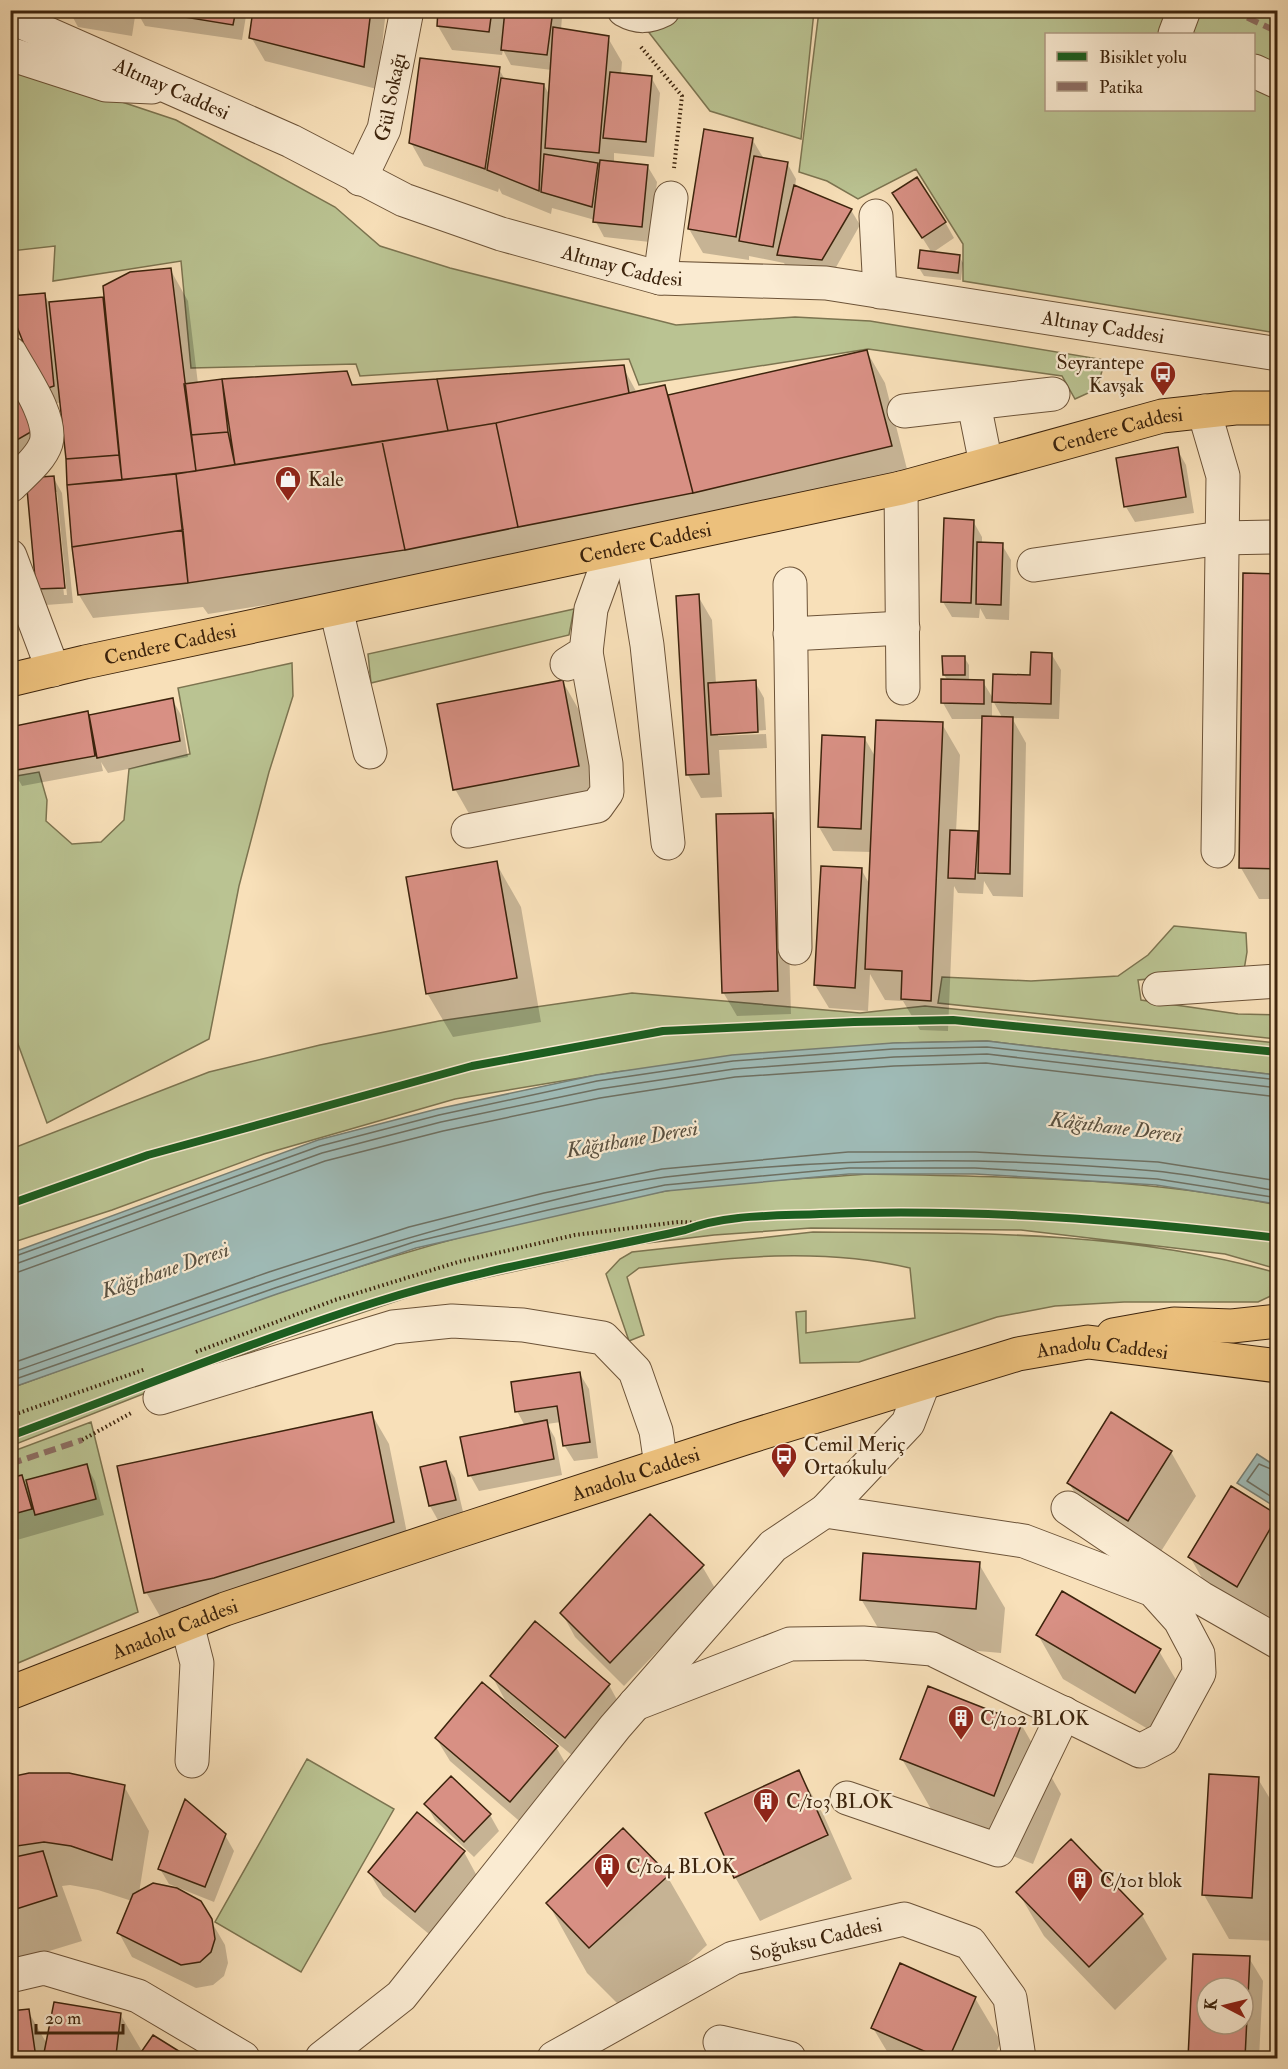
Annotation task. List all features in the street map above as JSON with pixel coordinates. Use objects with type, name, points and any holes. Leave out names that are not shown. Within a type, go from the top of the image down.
[{"type":"main road","name":"Cendere Caddesi","points":[[10,680],[901,488],[1162,416],[1219,410],[1278,408]]},
{"type":"main road","points":[[1219,410],[1278,418]]},
{"type":"main road","points":[[1088,1342],[1123,1332],[1174,1324],[1232,1326],[1278,1321]]},
{"type":"main road","name":"Anadolu Caddesi","points":[[10,1693],[187,1624],[661,1465],[1018,1354],[1088,1342],[1278,1366]]},
{"type":"street","name":"Gül Sokağı","points":[[360,179],[384,129],[408,10]]},
{"type":"street","points":[[1175,33],[1184,10]]},
{"type":"street","name":"Altınay Caddesi","points":[[27,19],[169,87],[291,141],[360,179],[405,200],[501,234],[660,278],[826,283],[1278,354]]},
{"type":"street","points":[[10,54],[106,86],[169,87]]},
{"type":"street","points":[[1255,71],[1278,82]]},
{"type":"street","points":[[660,278],[671,198]]},
{"type":"street","points":[[876,216],[880,292]]},
{"type":"street","points":[[10,353],[43,416],[47,429],[46,444],[10,486]]},
{"type":"street","points":[[904,411],[1053,394]]},
{"type":"street","points":[[974,404],[986,464]]},
{"type":"street","points":[[1218,851],[1223,476],[1219,410]]},
{"type":"street","points":[[901,488],[903,688]]},
{"type":"street","points":[[1034,565],[1221,538],[1278,537]]},
{"type":"street","points":[[468,831],[555,824],[597,807],[607,792],[606,764],[576,658],[591,609],[622,549]]},
{"type":"street","points":[[622,549],[647,645],[668,843]]},
{"type":"street","points":[[10,556],[53,670]]},
{"type":"street","points":[[790,584],[795,948]]},
{"type":"street","points":[[336,609],[372,702],[370,752]]},
{"type":"street","points":[[790,634],[903,628]]},
{"type":"street","points":[[1159,989],[1278,981]]},
{"type":"street","points":[[160,1398],[393,1327],[452,1321],[523,1325],[603,1338],[635,1371],[656,1431],[661,1465]]},
{"type":"street","points":[[322,2058],[401,1996],[635,1704],[773,1546],[825,1511],[908,1423],[923,1384]]},
{"type":"street","points":[[1068,1508],[1201,1598],[1278,1642]]},
{"type":"street","points":[[635,1704],[790,1644],[863,1643],[932,1649],[1140,1751],[1163,1739],[1199,1672],[1198,1654],[1180,1620],[1153,1590],[1024,1541],[825,1511]]},
{"type":"street","points":[[187,1624],[197,1663],[192,1761]]},
{"type":"street","points":[[847,1798],[998,1850],[1065,1713]]},
{"type":"street","name":"Soğuksu Caddesi","points":[[554,2058],[733,1958],[904,1919],[970,1943],[1010,1998],[1016,2055]]},
{"type":"street","points":[[10,1976],[44,1968],[138,1996],[243,2058]]},
{"type":"street","points":[[720,2042],[789,2058]]},
{"type":"path","points":[[640,12],[631,36],[682,96],[671,198]]},
{"type":"path","points":[[187,1355],[335,1300],[458,1262],[575,1235],[678,1222],[716,1222]]},
{"type":"path","points":[[674,1233],[704,1223]]},
{"type":"path","points":[[10,1416],[153,1366]]},
{"type":"path","points":[[82,1440],[160,1398]]},
{"type":"green space","points":[[685,11],[814,11],[801,139],[710,111],[647,30]]},
{"type":"green space","points":[[819,11],[1171,11],[1164,33],[1045,33],[1045,111],[1255,111],[1255,84],[1277,93],[1277,333],[963,281],[963,244],[916,169],[858,199],[827,181],[799,172]]},
{"type":"green space","points":[[1190,11],[1277,11],[1277,73],[1255,62],[1255,33],[1195,33],[1184,28]]},
{"type":"green space","points":[[11,65],[176,120],[335,207],[380,246],[450,268],[676,325],[795,317],[870,321],[1105,360],[1097,389],[1075,399],[1062,376],[868,349],[639,385],[629,359],[360,376],[356,364],[191,368],[181,261],[53,281],[55,246],[11,251]]},
{"type":"green space","points":[[574,609],[569,635],[371,683],[368,654]]},
{"type":"green space","points":[[292,663],[293,696],[269,772],[239,886],[209,1039],[47,1123],[11,1025],[11,777],[39,772],[47,800],[46,821],[72,844],[101,842],[124,820],[129,769],[190,754],[178,688]]},
{"type":"green space","points":[[1174,926],[1246,933],[1247,952],[1244,970],[1138,980],[1141,1000],[1238,1014],[1277,1015],[1277,1039],[938,1003],[942,977],[1031,981],[1118,976],[1148,955]]},
{"type":"green space","points":[[632,993],[860,1013],[925,1006],[1277,1043],[1277,1075],[987,1041],[897,1043],[616,1072],[455,1099],[264,1154],[112,1210],[11,1243],[11,1149],[209,1072],[320,1045],[439,1021]]},
{"type":"green space","points":[[867,1174],[1073,1180],[1175,1189],[1277,1205],[1277,1269],[1225,1254],[1021,1230],[811,1228],[714,1235],[639,1244],[429,1290],[278,1341],[11,1446],[11,1388],[250,1302],[331,1276],[494,1228],[576,1208],[660,1192],[737,1183]]},
{"type":"green space","points":[[813,1232],[989,1234],[1106,1241],[1221,1259],[1277,1273],[1277,1293],[1258,1302],[1124,1302],[1055,1306],[997,1317],[859,1362],[800,1363],[796,1312],[806,1311],[806,1333],[915,1318],[910,1268],[843,1258],[809,1256],[707,1260],[639,1268],[627,1277],[644,1335],[629,1341],[606,1274],[620,1259],[632,1252]]},
{"type":"green space","points":[[91,1422],[138,1612],[11,1666],[11,1452]]},
{"type":"green space","points":[[307,1759],[394,1809],[301,1972],[215,1922]]},
{"type":"water","name":"Kâğıthane Deresi","points":[[987,1041],[1277,1075],[1277,1204],[1156,1185],[975,1174],[849,1174],[666,1191],[416,1248],[277,1294],[11,1388],[11,1253],[318,1140],[437,1109],[596,1075],[732,1055],[893,1043]]},
{"type":"water","points":[[1257,1454],[1277,1467],[1277,1508],[1237,1483]]},
{"type":"building","points":[[138,10],[185,10],[184,17]]},
{"type":"building","points":[[185,10],[236,10],[233,25],[184,17]]},
{"type":"building","points":[[253,10],[371,10],[364,67],[249,38]]},
{"type":"building","points":[[438,10],[492,10],[489,32],[437,26]]},
{"type":"building","points":[[505,10],[553,10],[547,55],[501,50]]},
{"type":"building","points":[[553,27],[609,36],[599,153],[545,148]]},
{"type":"building","points":[[420,58],[500,67],[485,169],[409,143]]},
{"type":"building","points":[[610,72],[652,76],[646,142],[603,138]]},
{"type":"building","points":[[501,78],[544,84],[539,191],[487,170]]},
{"type":"building","points":[[704,129],[753,138],[736,237],[688,229]]},
{"type":"building","points":[[544,154],[598,163],[592,207],[541,192]]},
{"type":"building","points":[[754,156],[788,162],[773,247],[739,241]]},
{"type":"building","points":[[600,160],[648,165],[642,227],[593,222]]},
{"type":"building","points":[[917,177],[946,222],[922,238],[892,193]]},
{"type":"building","points":[[794,185],[852,209],[822,260],[777,255]]},
{"type":"building","points":[[920,250],[960,255],[958,273],[918,268]]},
{"type":"building","points":[[171,268],[196,471],[122,480],[103,286],[130,272]]},
{"type":"building","points":[[45,293],[54,386],[42,390],[10,309],[10,296]]},
{"type":"building","points":[[103,297],[119,455],[66,459],[49,302]]},
{"type":"building","points":[[867,350],[892,446],[693,493],[668,395]]},
{"type":"building","points":[[624,365],[629,393],[496,423],[448,431],[437,379]]},
{"type":"building","points":[[347,371],[352,385],[437,379],[448,431],[235,465],[222,379]]},
{"type":"building","points":[[222,379],[228,432],[191,435],[184,384]]},
{"type":"building","points":[[665,385],[693,493],[518,527],[496,423]]},
{"type":"building","points":[[10,387],[36,429],[10,444]]},
{"type":"building","name":"Kale","points":[[496,423],[518,527],[405,550],[382,441]]},
{"type":"building","points":[[228,432],[235,465],[196,471],[191,435]]},
{"type":"building","name":"Kale","points":[[382,441],[405,550],[188,583],[176,474]]},
{"type":"building","points":[[1178,447],[1186,497],[1124,507],[1116,458]]},
{"type":"building","points":[[119,455],[122,480],[67,485],[66,459]]},
{"type":"building","points":[[176,474],[183,530],[72,547],[67,485]]},
{"type":"building","points":[[54,476],[65,588],[36,589],[26,478]]},
{"type":"building","points":[[944,518],[974,520],[971,603],[941,602]]},
{"type":"building","points":[[183,530],[188,583],[78,595],[72,547]]},
{"type":"building","points":[[977,542],[1003,543],[1001,605],[976,604]]},
{"type":"building","points":[[1243,573],[1278,574],[1278,869],[1239,868]]},
{"type":"building","points":[[699,594],[709,774],[686,775],[676,596]]},
{"type":"building","points":[[1031,652],[1052,653],[1051,704],[992,702],[993,674],[1030,675]]},
{"type":"building","points":[[942,656],[965,656],[965,675],[943,675]]},
{"type":"building","points":[[941,679],[984,680],[984,704],[941,703]]},
{"type":"building","points":[[563,680],[579,766],[453,790],[437,704]]},
{"type":"building","points":[[756,680],[758,732],[711,735],[708,683]]},
{"type":"building","points":[[173,698],[180,741],[97,758],[89,715]]},
{"type":"building","points":[[88,711],[95,756],[11,771],[10,727]]},
{"type":"building","points":[[982,716],[1013,717],[1010,874],[978,873]]},
{"type":"building","points":[[876,720],[943,722],[931,1001],[901,999],[902,971],[865,969]]},
{"type":"building","points":[[822,735],[865,737],[861,829],[818,827]]},
{"type":"building","points":[[773,813],[778,991],[722,993],[716,814]]},
{"type":"building","points":[[950,830],[978,831],[975,879],[948,878]]},
{"type":"building","points":[[497,861],[517,978],[426,994],[406,877]]},
{"type":"building","points":[[821,866],[862,868],[855,988],[814,985]]},
{"type":"building","points":[[580,1372],[590,1442],[563,1446],[557,1406],[515,1412],[511,1382]]},
{"type":"building","points":[[372,1412],[394,1522],[214,1578],[144,1593],[117,1466]]},
{"type":"building","points":[[1111,1412],[1172,1451],[1128,1521],[1067,1483]]},
{"type":"building","points":[[547,1420],[554,1459],[468,1476],[460,1437]]},
{"type":"building","points":[[446,1461],[456,1500],[429,1506],[420,1467]]},
{"type":"building","points":[[87,1464],[96,1499],[35,1515],[26,1480]]},
{"type":"building","points":[[22,1475],[32,1509],[10,1515],[10,1478]]},
{"type":"building","points":[[1231,1486],[1278,1515],[1237,1587],[1188,1557]]},
{"type":"building","points":[[650,1514],[704,1565],[610,1663],[560,1613]]},
{"type":"building","points":[[863,1553],[980,1562],[976,1609],[860,1600]]},
{"type":"building","points":[[1062,1591],[1161,1649],[1135,1693],[1036,1635]]},
{"type":"building","points":[[535,1621],[610,1684],[565,1738],[490,1676]]},
{"type":"building","points":[[482,1682],[558,1746],[510,1802],[435,1738]]},
{"type":"building","name":"C/102 BLOK","points":[[928,1686],[1022,1723],[994,1796],[900,1759]]},
{"type":"building","name":"C/103 BLOK","points":[[799,1770],[828,1835],[734,1878],[705,1813]]},
{"type":"building","points":[[29,1773],[69,1773],[125,1785],[112,1860],[71,1846],[44,1842],[10,1847],[10,1777]]},
{"type":"building","points":[[1209,1774],[1259,1777],[1252,1898],[1202,1895]]},
{"type":"building","points":[[451,1776],[491,1814],[464,1842],[424,1804]]},
{"type":"building","points":[[185,1799],[226,1834],[205,1887],[158,1869]]},
{"type":"building","points":[[417,1812],[465,1851],[415,1912],[368,1872]]},
{"type":"building","name":"C/104 BLOK","points":[[623,1828],[669,1875],[589,1948],[546,1903]]},
{"type":"building","name":"C/101 blok","points":[[1071,1839],[1143,1914],[1089,1967],[1016,1892]]},
{"type":"building","points":[[43,1851],[57,1896],[10,1911],[10,1858]]},
{"type":"building","points":[[153,1883],[177,1888],[201,1901],[212,1919],[215,1939],[211,1952],[200,1962],[181,1965],[117,1933],[133,1894]]},
{"type":"building","points":[[1193,1954],[1250,1956],[1249,1976],[1195,1976],[1195,2036],[1246,2036],[1245,2058],[1188,2058]]},
{"type":"building","points":[[900,1963],[976,1997],[949,2058],[940,2058],[871,2028]]},
{"type":"building","points":[[54,2002],[121,2013],[116,2055],[110,2053],[109,2058],[43,2058]]},
{"type":"building","points":[[29,2009],[36,2058],[10,2058],[10,2011]]},
{"type":"building","points":[[153,2035],[190,2058],[137,2058]]},
{"type":"marked path","points":[[1231,10],[1278,32]]},
{"type":"marked path","points":[[10,1464],[82,1440]]},
{"type":"cycle path","points":[[10,1204],[148,1155],[472,1066],[663,1031],[953,1020],[1278,1052]]},
{"type":"cycle path","points":[[10,1436],[238,1350],[376,1302],[452,1280],[734,1218],[877,1213],[992,1214],[1107,1221],[1278,1238]]},
{"type":"place","name":"Seyrantepe Kavşak","points":[[1163,397]]},
{"type":"place","name":"Kale","points":[[288,502]]},
{"type":"place","name":"Cemil Meriç Ortaokulu","points":[[784,1479]]},
{"type":"place","name":"C/102 BLOK","points":[[961,1741]]},
{"type":"place","name":"C/103 BLOK","points":[[766,1824]]},
{"type":"place","name":"C/104 BLOK","points":[[607,1889]]},
{"type":"place","name":"C/101 blok","points":[[1080,1903]]}]
